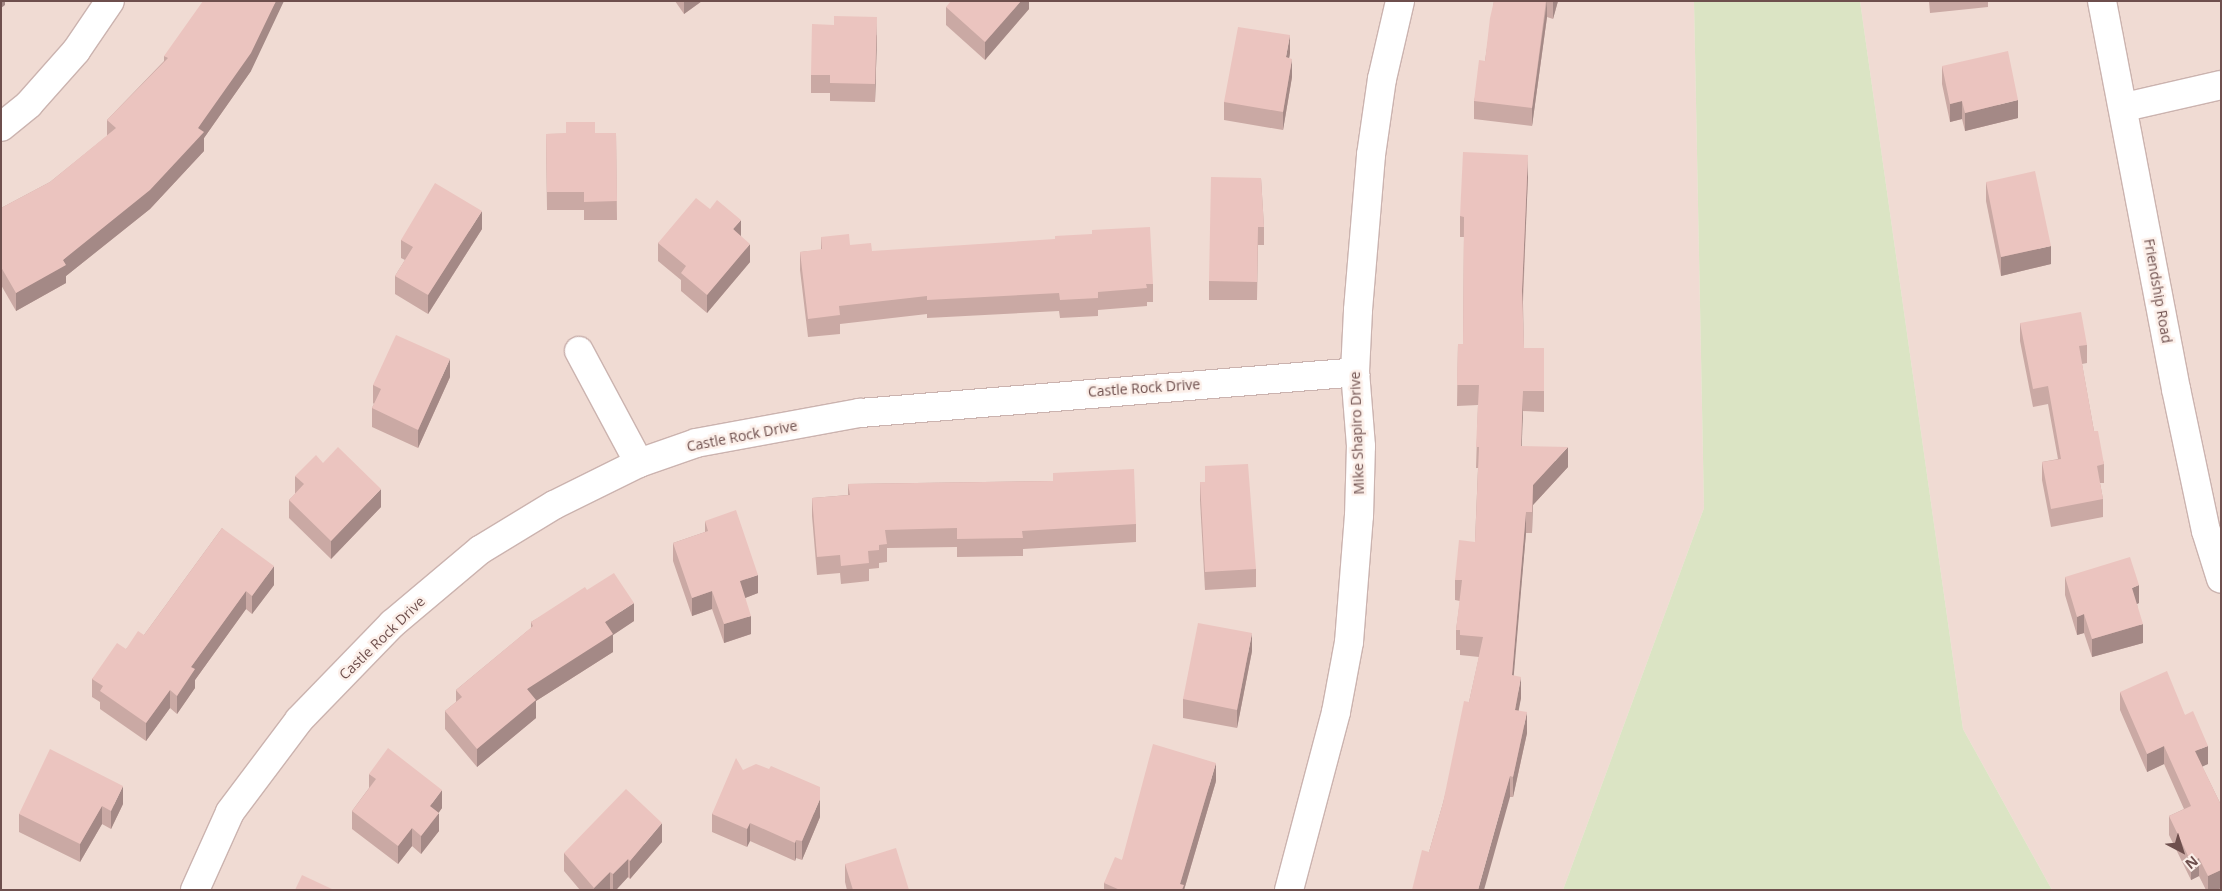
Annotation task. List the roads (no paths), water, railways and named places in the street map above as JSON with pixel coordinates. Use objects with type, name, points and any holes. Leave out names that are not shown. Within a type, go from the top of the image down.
[{"type":"street","points":[[1,127],[29,104],[76,51],[110,1]]},
{"type":"street","name":"Mike Shapiro Drive","points":[[1289,890],[1336,712],[1349,642],[1360,508],[1361,446],[1355,372],[1371,154],[1382,79],[1400,1]]},
{"type":"street","name":"Friendship Road","points":[[2102,1],[2125,107],[2176,389],[2206,531],[2221,579]]},
{"type":"street","points":[[2125,107],[2221,85]]},
{"type":"street","points":[[580,351],[639,463]]},
{"type":"street","name":"Castle Rock Drive","points":[[195,890],[230,812],[264,766],[299,720],[392,624],[480,550],[554,506],[639,463],[696,443],[860,413],[1355,372]]}]
